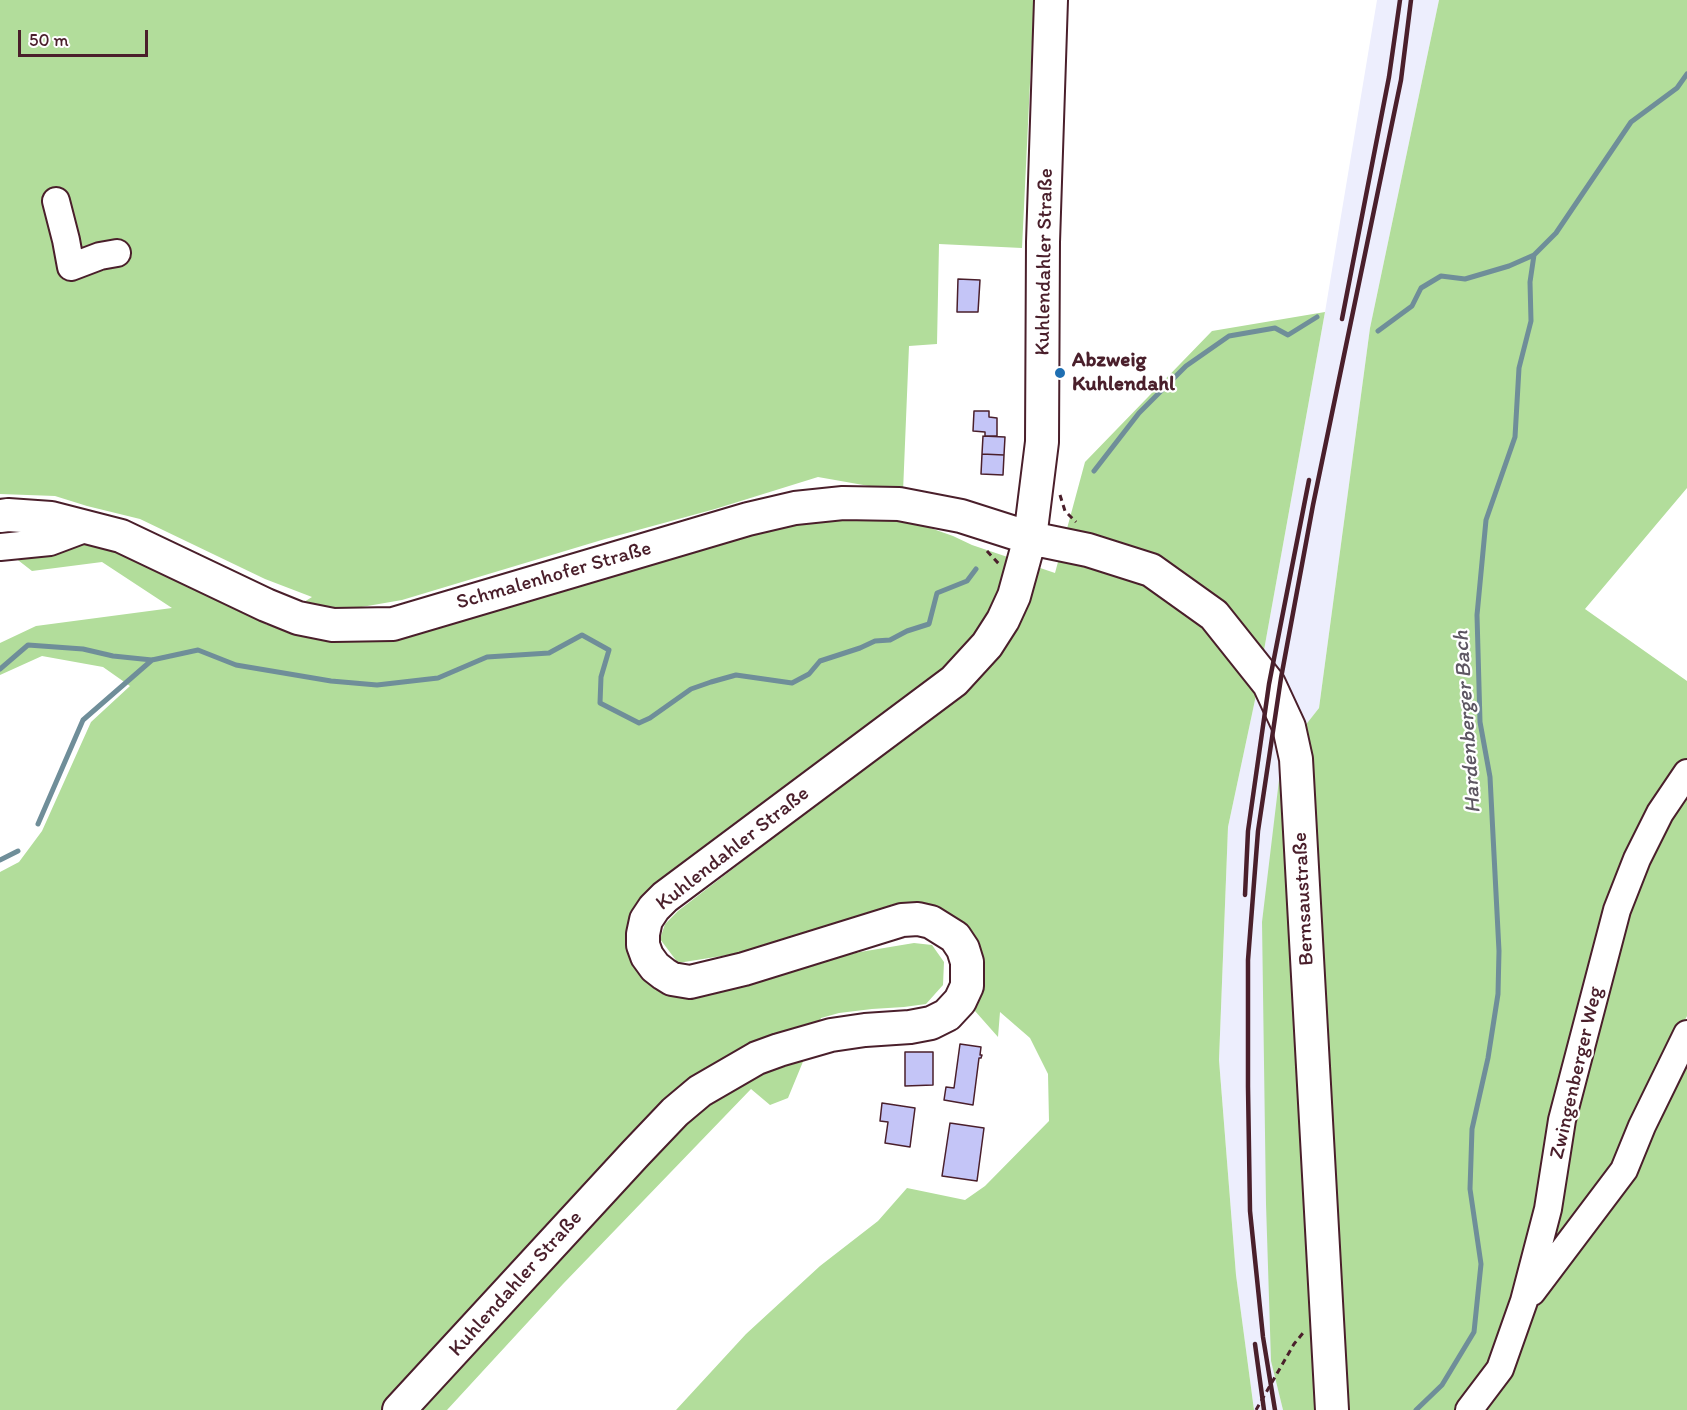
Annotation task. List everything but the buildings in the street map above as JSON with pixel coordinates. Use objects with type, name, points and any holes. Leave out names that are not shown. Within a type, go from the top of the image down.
[{"type":"main road","name":"Kuhlendahler Straße","points":[[399,1410],[635,1154],[675,1112],[700,1091],[757,1058],[779,1050],[831,1035],[932,1023],[960,1001],[967,986],[967,962],[963,949],[955,937],[931,922],[918,919],[902,920],[736,971],[690,982],[672,979],[655,967],[643,945],[643,934],[646,920],[665,897],[954,681],[987,645],[1003,620],[1014,596],[1030,538],[1042,442],[1043,242],[1051,0]]},
{"type":"main road","name":"Schmalenhofer Straße","points":[[0,516],[51,518],[121,536],[266,605],[298,618],[333,625],[393,624],[737,522],[795,508],[843,503],[899,504],[961,516],[1030,538]]},
{"type":"main road","name":"Bernsaustraße","points":[[1030,538],[1088,550],[1151,570],[1214,615],[1269,684],[1290,727],[1297,771],[1331,1408]]},
{"type":"lane","points":[[56,201],[71,267],[100,256],[117,253]]},
{"type":"lane","points":[[0,547],[50,542],[90,527]]},
{"type":"lane","name":"Zwingenberger Weg","points":[[1469,1410],[1500,1369],[1524,1301],[1548,1209],[1562,1120],[1617,910],[1637,859],[1660,813],[1687,773]]},
{"type":"lane","points":[[1524,1301],[1624,1170],[1642,1126],[1687,1034]]},
{"type":"path","points":[[1060,494],[1065,511],[1077,522]]},
{"type":"path","points":[[1256,1410],[1294,1344]]},
{"type":"shaded area","points":[[1377,0],[1439,0],[1370,328],[1319,708],[1282,755],[1271,1360],[1283,1410],[1254,1410],[1236,1275],[1219,1060],[1228,827],[1255,700],[1325,312]]},
{"type":"green space","points":[[0,0],[1034,0],[1022,248],[939,244],[937,344],[909,346],[903,492],[818,477],[402,600],[350,609],[315,635],[565,585],[834,514],[879,515],[916,523],[1055,573],[1085,462],[1212,331],[1325,312],[1255,700],[1228,827],[1219,1060],[1236,1275],[1254,1410],[676,1410],[746,1334],[820,1266],[878,1221],[907,1188],[965,1200],[985,1186],[1049,1121],[1048,1074],[1030,1038],[1000,1012],[998,1037],[975,1011],[979,977],[935,914],[759,950],[678,963],[660,939],[665,924],[678,911],[903,738],[655,886],[630,917],[630,955],[655,988],[700,995],[779,970],[914,943],[932,945],[944,962],[943,985],[926,1004],[839,1013],[821,1018],[788,1098],[770,1105],[751,1089],[563,1284],[447,1410],[0,1410],[0,872],[19,862],[42,831],[91,722],[130,686],[103,667],[42,656],[0,675],[0,643],[36,626],[172,608],[102,562],[32,571],[14,557],[100,542],[202,588],[267,625],[312,597],[265,579],[140,519],[55,496],[0,494]]},
{"type":"green space","points":[[1439,0],[1687,0],[1687,488],[1585,609],[1687,681],[1687,758],[1669,784],[1635,871],[1687,779],[1687,1016],[1648,1094],[1687,1039],[1687,1410],[1283,1410],[1271,1361],[1262,922],[1282,755],[1319,708],[1370,328]]},
{"type":"waterway","name":"Hardenberger Bach","points":[[1416,1410],[1442,1385],[1474,1332],[1481,1264],[1470,1189],[1472,1129],[1488,1058],[1498,994],[1499,951],[1490,777],[1480,722],[1477,615],[1486,520],[1515,437],[1519,368],[1531,321],[1530,282],[1534,255],[1556,233],[1631,122],[1677,88],[1687,74]]},
{"type":"waterway","points":[[1378,331],[1412,306],[1421,288],[1441,276],[1465,279],[1509,266],[1534,255]]},
{"type":"waterway","points":[[1094,471],[1139,413],[1186,366],[1229,336],[1275,328],[1288,335],[1317,317]]},
{"type":"waterway","points":[[0,669],[28,645],[83,649],[113,656],[152,660],[198,650],[236,665],[331,681],[377,685],[438,678],[487,657],[549,653],[582,635],[609,650],[601,677],[600,703],[639,723],[650,718],[691,689],[711,682],[736,675],[792,683],[809,674],[820,661],[875,641],[890,640],[907,631],[929,624],[937,593],[967,581],[976,569]]},
{"type":"waterway","points":[[38,824],[83,720],[152,660]]},
{"type":"waterway","points":[[0,860],[18,851]]},
{"type":"railway","points":[[1342,319],[1389,77],[1400,0]]},
{"type":"railway","points":[[1275,1410],[1263,1337],[1250,1211],[1248,960],[1258,831],[1281,678],[1313,505],[1401,80],[1411,0]]},
{"type":"railway","points":[[1245,895],[1248,831],[1269,684],[1309,480]]},
{"type":"railway","points":[[1255,1344],[1264,1410]]},
{"type":"place","name":"Abzweig Kuhlendahl","points":[[1060,373]]}]
